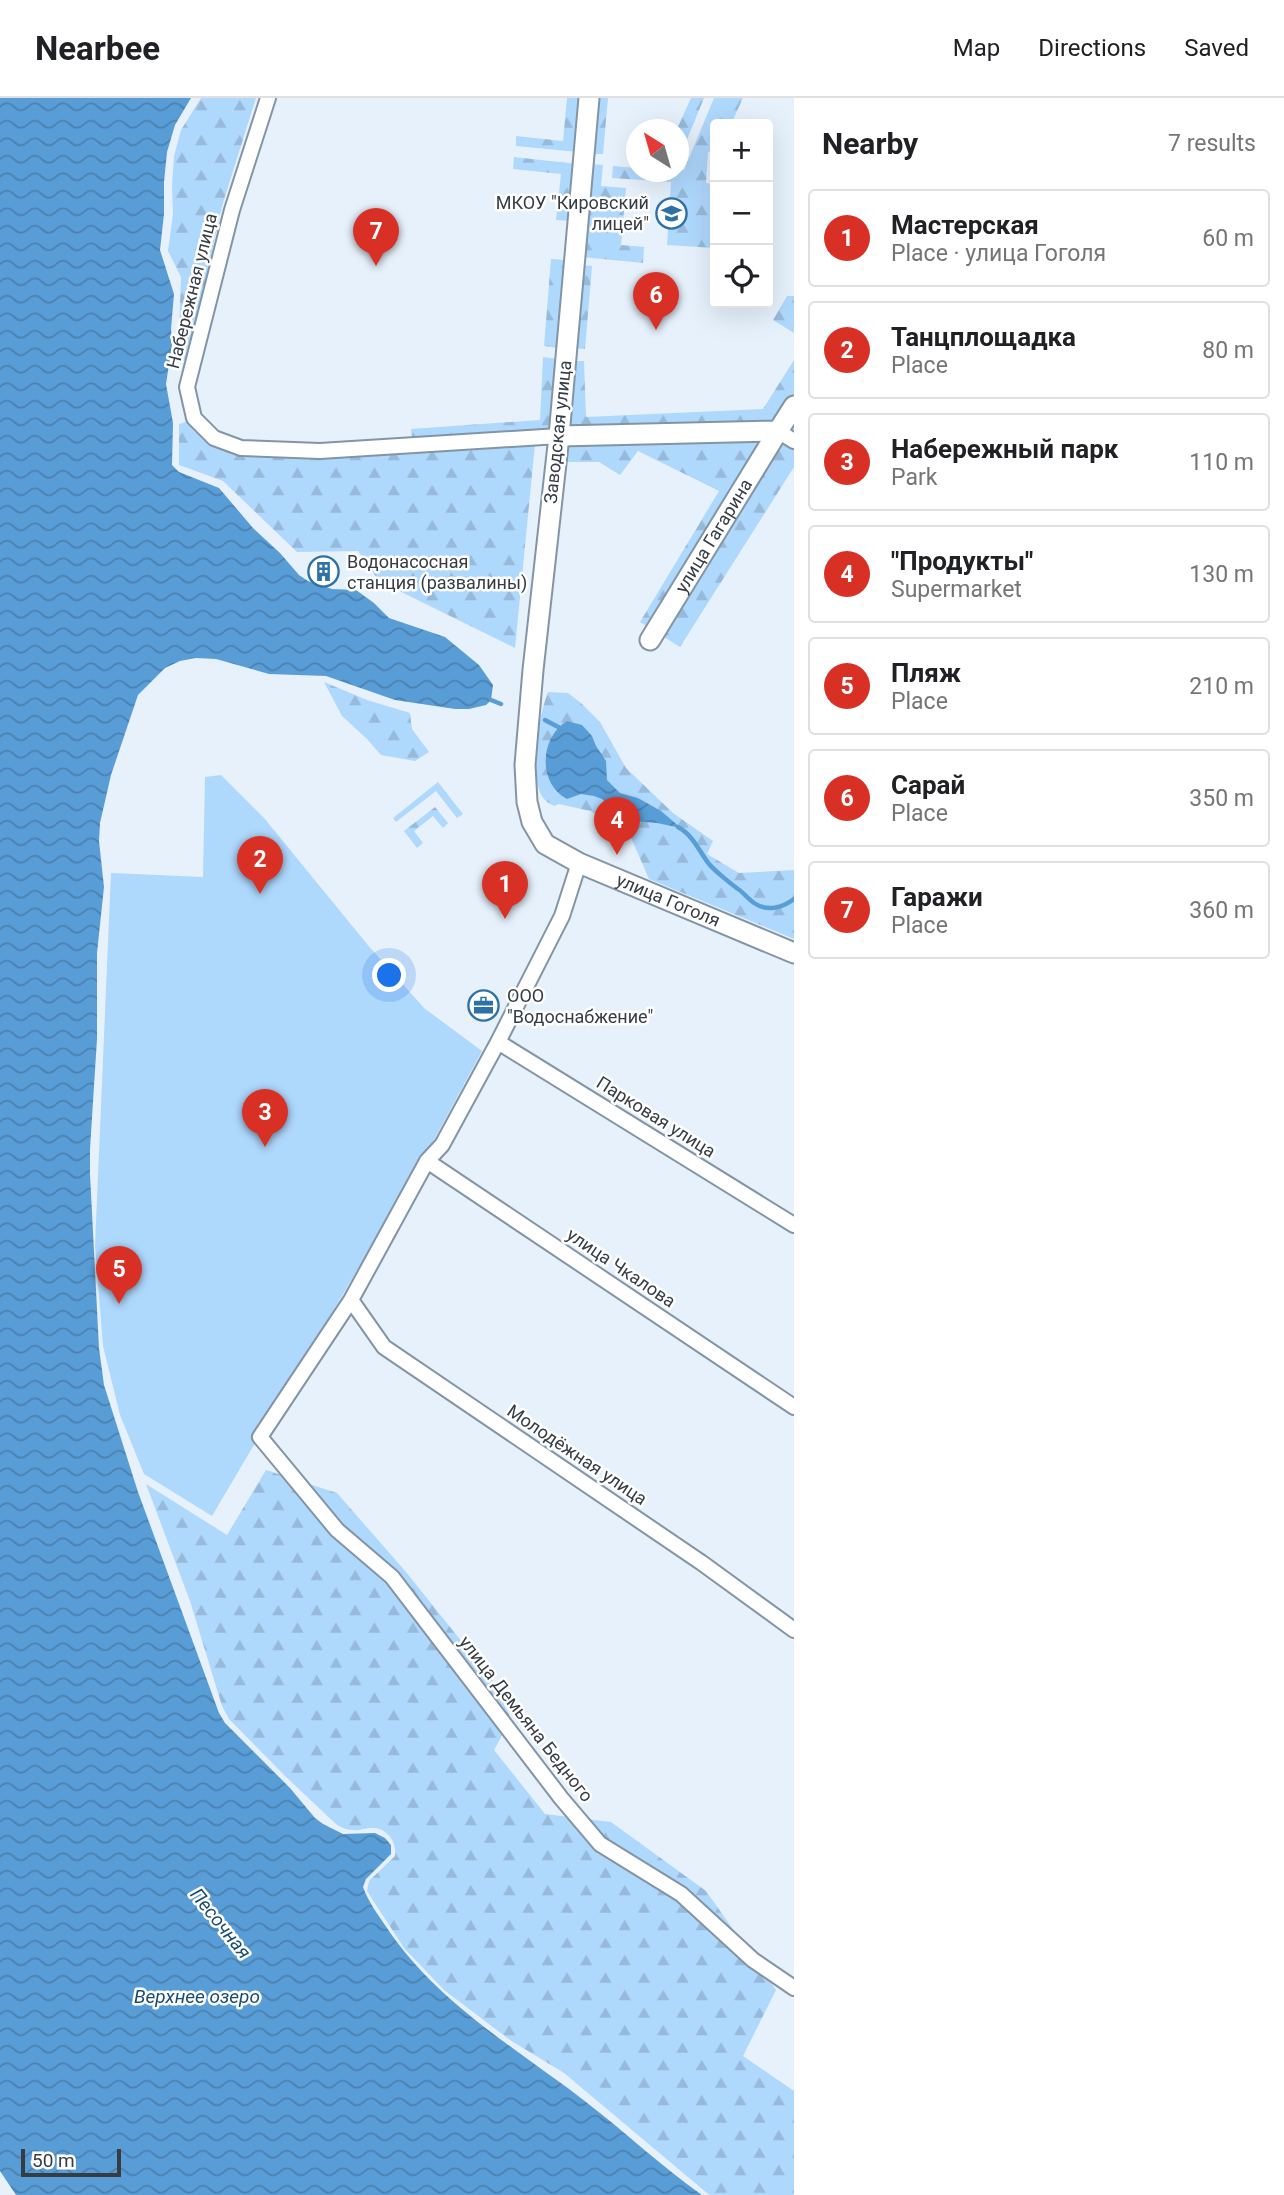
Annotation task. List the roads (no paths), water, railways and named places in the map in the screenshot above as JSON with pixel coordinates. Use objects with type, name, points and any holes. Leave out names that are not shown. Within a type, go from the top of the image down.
[{"type":"main road","name":"Заводская улица","points":[[525,765],[559,436],[589,98]]},
{"type":"main road","name":"улица Гагарина","points":[[650,640],[786,436],[794,406]]},
{"type":"main road","points":[[559,436],[786,436]]},
{"type":"main road","name":"улица Гоголя","points":[[525,765],[527,802],[532,822],[545,844],[579,863],[794,953]]},
{"type":"street","name":"Набережная улица","points":[[268,98],[232,210],[187,387],[194,418],[214,438],[241,448],[320,451],[559,436]]},
{"type":"street","points":[[351,1300],[427,1161],[442,1145],[498,1042],[562,916],[579,863]]},
{"type":"street","name":"Парковая улица","points":[[498,1042],[794,1225]]},
{"type":"street","name":"улица Чкалова","points":[[427,1161],[794,1407]]},
{"type":"street","name":"улица Демьяна Бедного","points":[[351,1300],[260,1437],[337,1530],[392,1577],[561,1798],[600,1844],[681,1894],[753,1960],[794,1988]]},
{"type":"street","name":"Молодёжная улица","points":[[351,1300],[384,1348],[702,1563],[794,1630]]},
{"type":"water","name":"Верхнее озеро","points":[[0,98],[191,98],[175,125],[167,152],[160,250],[174,294],[172,345],[166,384],[173,423],[172,465],[179,472],[219,488],[299,575],[332,589],[356,590],[389,618],[445,637],[479,665],[493,685],[491,700],[486,705],[455,709],[395,700],[326,676],[269,674],[216,659],[196,658],[165,668],[138,695],[111,775],[100,823],[99,841],[104,887],[97,953],[97,1039],[90,1174],[99,1348],[104,1385],[138,1492],[225,1723],[323,1824],[343,1834],[375,1833],[391,1845],[391,1854],[366,1879],[363,1887],[377,1913],[407,1955],[453,2002],[586,2102],[702,2195],[16,2195],[0,2171]]},
{"type":"water","points":[[567,721],[582,725],[592,736],[606,761],[607,780],[620,793],[638,798],[661,811],[681,828],[632,821],[616,812],[602,799],[581,794],[567,799],[558,792],[547,772],[547,749],[551,738]]},
{"type":"waterway","points":[[491,700],[501,704]]},
{"type":"waterway","points":[[545,720],[562,729]]},
{"type":"waterway","points":[[678,827],[692,839],[711,867],[754,903],[774,908],[794,899]]},
{"type":"place","name":"МКОУ \"Кировский лицей\"","points":[[672,213]]},
{"type":"place","name":"Гаражи","points":[[376,266]]},
{"type":"place","name":"Сарай","points":[[656,330]]},
{"type":"place","name":"Водонасосная станция (развалины)","points":[[324,572]]},
{"type":"place","name":"\"Продукты\"","points":[[617,855]]},
{"type":"place","name":"Танцплощадка","points":[[260,894]]},
{"type":"place","name":"Мастерская","points":[[505,919]]},
{"type":"place","name":"ООО \"Водоснабжение\"","points":[[484,1006]]},
{"type":"place","name":"Набережный парк","points":[[265,1147]]},
{"type":"place","name":"Пляж","points":[[119,1304]]},
{"type":"water label","name":"Песочная","points":[[221,1923]]}]
